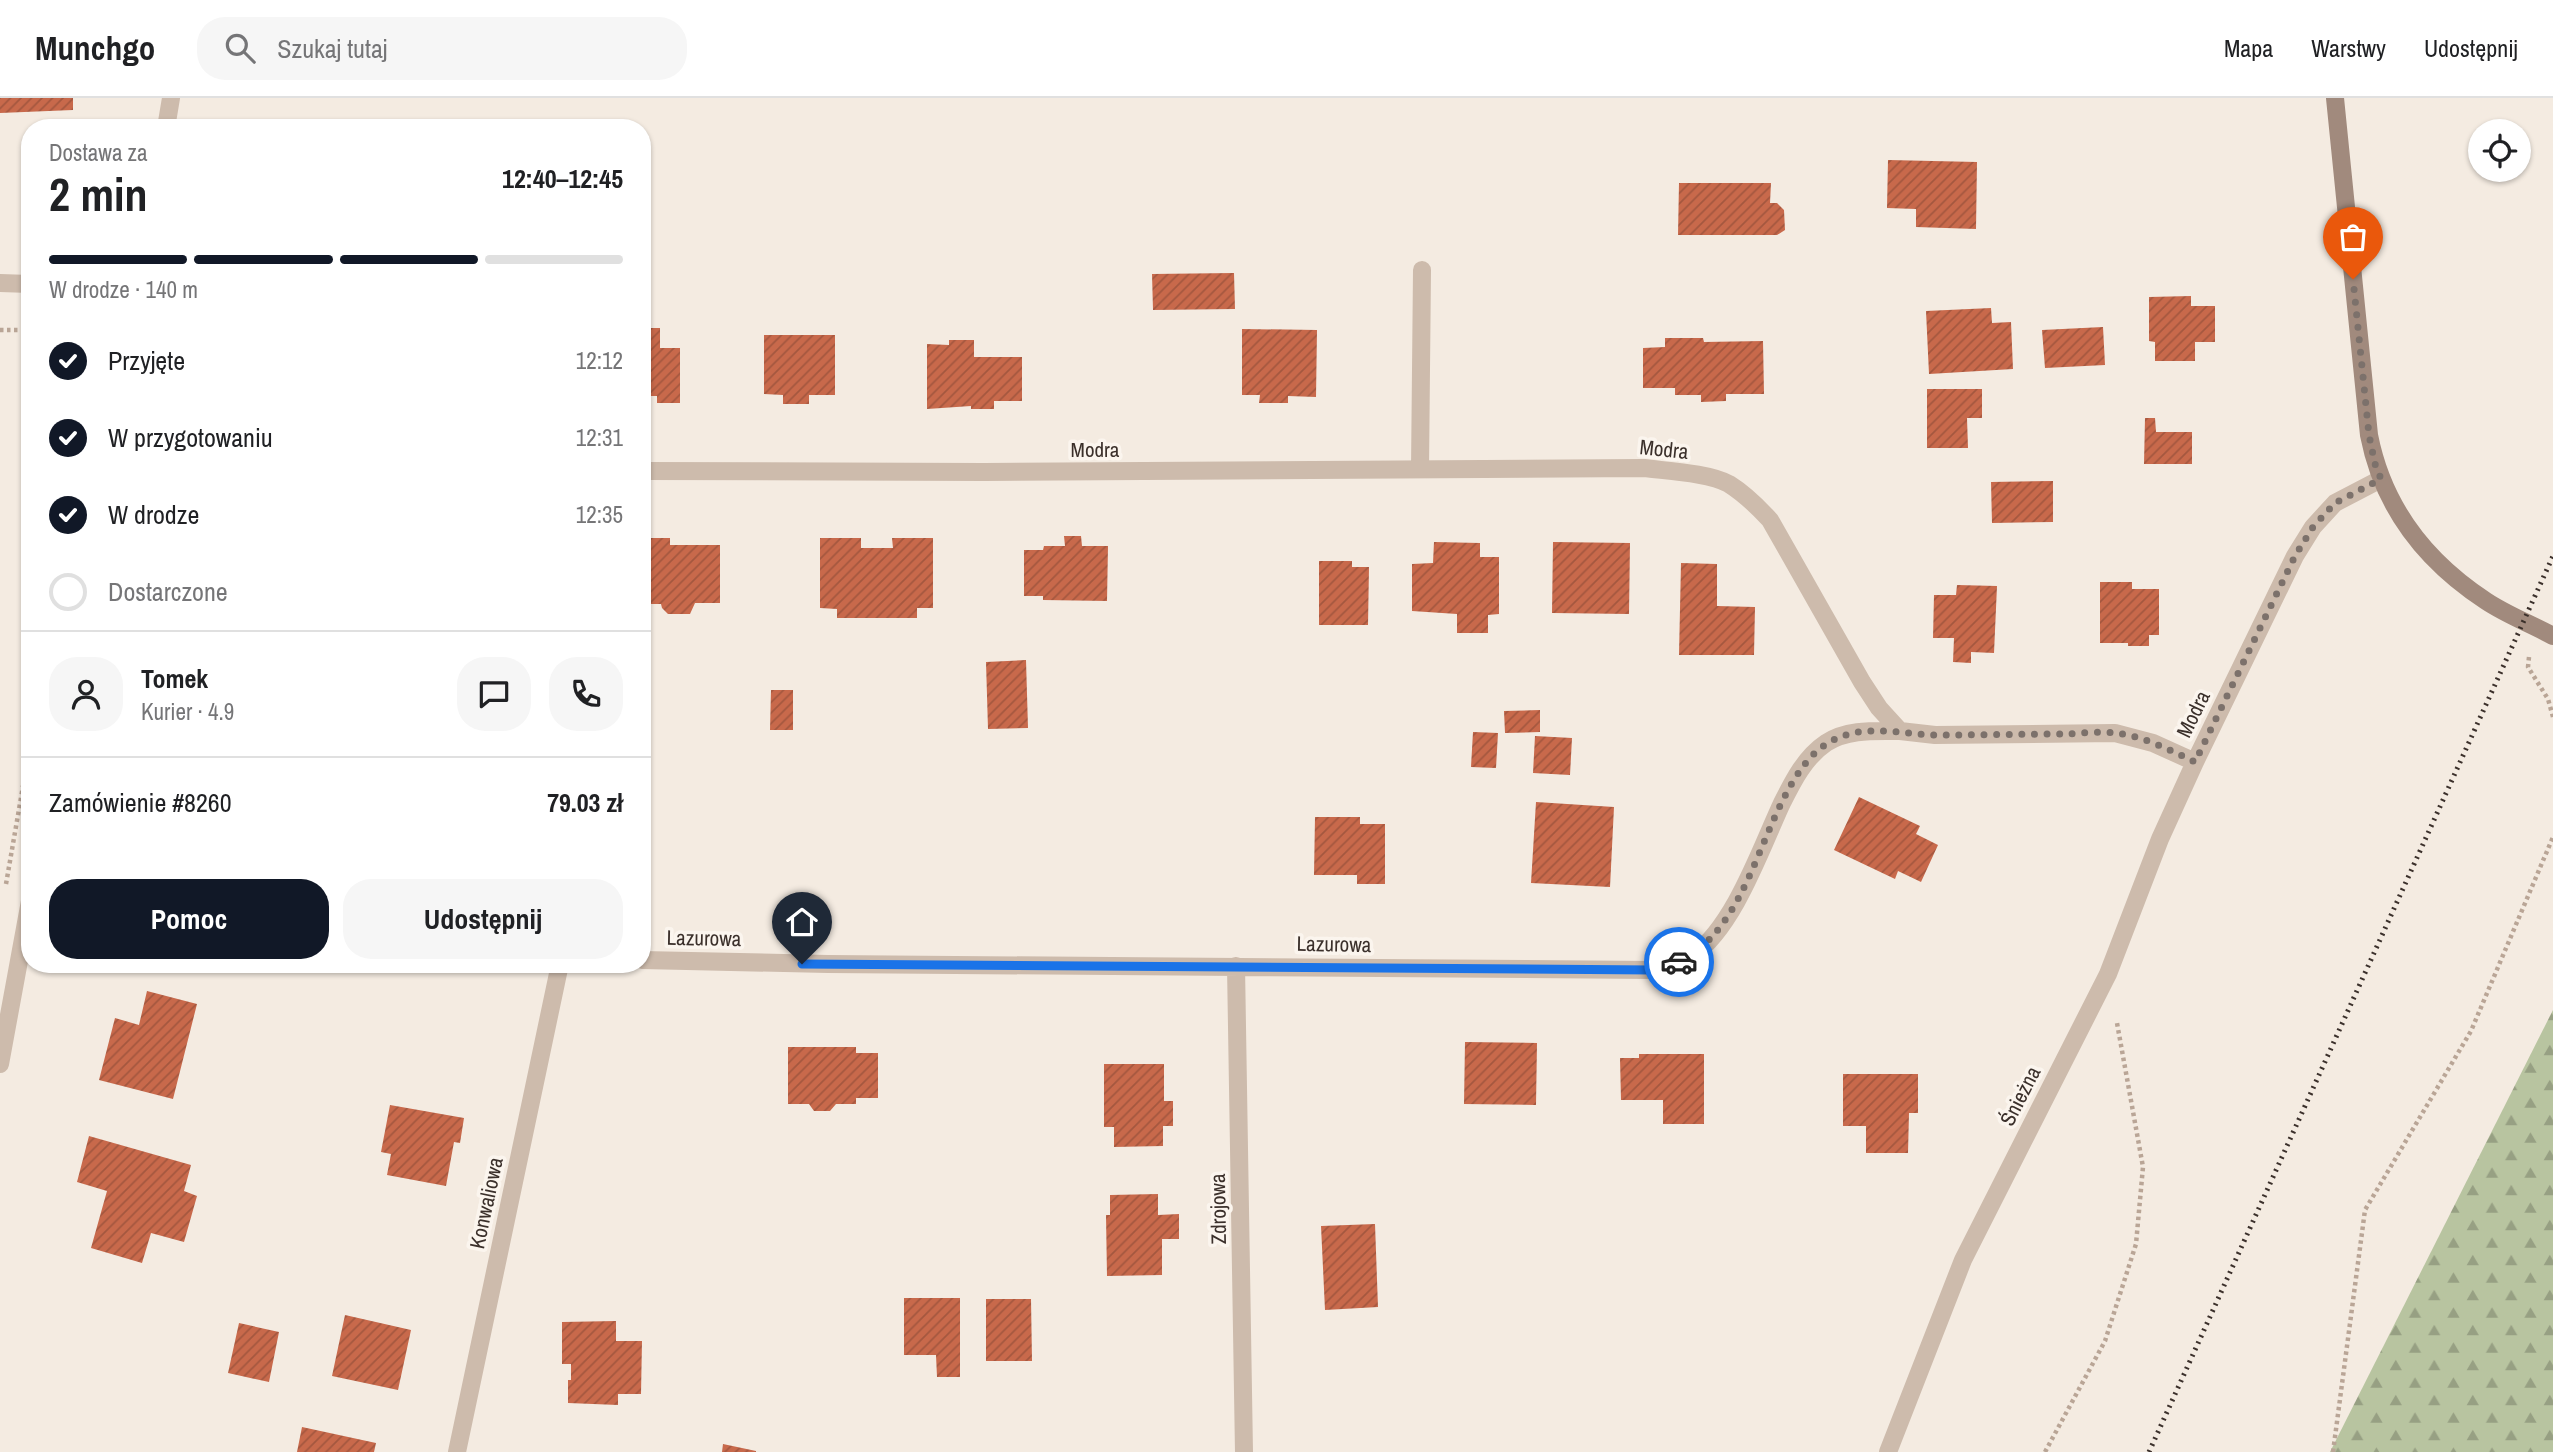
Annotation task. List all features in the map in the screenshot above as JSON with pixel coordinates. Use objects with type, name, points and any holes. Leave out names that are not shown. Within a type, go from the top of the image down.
[{"type":"street","points":[[168,119],[171,98]]},
{"type":"street","points":[[2335,98],[2369,435],[2381,479],[2404,525],[2427,554],[2455,579],[2488,602],[2553,636]]},
{"type":"street","points":[[1420,470],[1422,270]]},
{"type":"street","points":[[0,283],[21,284]]},
{"type":"street","name":"Modra","points":[[651,471],[1644,468],[1689,473],[1727,483],[1770,520],[1868,691],[1899,731],[1935,735],[2115,733],[2153,743],[2195,762],[2295,556],[2313,527],[2335,503],[2381,479]]},
{"type":"street","name":"Lazurowa","points":[[651,960],[1653,970],[1675,965],[1692,956],[1705,945],[1731,910],[1792,783],[1809,758],[1826,743],[1840,736],[1860,732],[1899,731]]},
{"type":"street","name":"Śnieżna","points":[[1888,1452],[1963,1259],[2108,974],[2160,839],[2195,762]]},
{"type":"street","points":[[0,1065],[21,950]]},
{"type":"street","name":"Zdrojowa","points":[[1236,966],[1244,1452]]},
{"type":"street","name":"Konwaliowa","points":[[457,1452],[558,973]]},
{"type":"path","points":[[0,330],[21,330]]},
{"type":"path","points":[[2530,624],[2528,667],[2547,699],[2553,716]]},
{"type":"path","points":[[5,890],[21,798]]},
{"type":"path","points":[[2333,1452],[2365,1210],[2470,1031],[2553,837]]},
{"type":"path","points":[[2045,1452],[2105,1341],[2136,1244],[2143,1167],[2108,974]]},
{"type":"green space","points":[[2553,1010],[2553,1452],[2330,1452]]},
{"type":"building","points":[[0,98],[73,98],[73,110],[0,113]]},
{"type":"building","points":[[1888,160],[1977,162],[1976,229],[1916,227],[1916,209],[1887,208]]},
{"type":"building","points":[[1679,183],[1771,183],[1770,203],[1777,203],[1784,210],[1785,230],[1777,235],[1678,235]]},
{"type":"building","points":[[1234,273],[1235,309],[1153,310],[1152,274]]},
{"type":"building","points":[[2191,296],[2191,306],[2215,306],[2215,342],[2195,342],[2195,361],[2155,361],[2155,342],[2149,341],[2149,297]]},
{"type":"building","points":[[1991,308],[1992,323],[2011,322],[2013,369],[1929,374],[1926,311]]},
{"type":"building","points":[[2103,327],[2105,365],[2045,368],[2042,330]]},
{"type":"building","points":[[651,328],[660,328],[660,348],[680,348],[680,403],[657,403],[657,396],[651,396]]},
{"type":"building","points":[[1242,329],[1317,330],[1316,397],[1288,396],[1288,403],[1259,403],[1260,395],[1242,395]]},
{"type":"building","points":[[764,335],[835,335],[835,395],[809,395],[809,404],[783,404],[783,395],[764,394]]},
{"type":"building","points":[[1665,338],[1703,338],[1704,342],[1763,341],[1764,394],[1726,394],[1726,401],[1701,402],[1701,395],[1675,395],[1675,388],[1643,388],[1643,348],[1665,347]]},
{"type":"building","points":[[949,340],[974,340],[974,357],[1022,357],[1022,401],[994,401],[994,409],[971,409],[971,406],[927,409],[927,344],[949,345]]},
{"type":"building","points":[[1927,389],[1982,389],[1982,418],[1967,418],[1968,448],[1927,448]]},
{"type":"building","points":[[2145,418],[2155,418],[2156,432],[2192,432],[2192,464],[2144,464]]},
{"type":"building","points":[[2053,481],[2053,522],[1992,523],[1991,482]]},
{"type":"building","points":[[1064,536],[1081,536],[1082,546],[1108,546],[1107,601],[1043,600],[1043,596],[1024,596],[1024,550],[1065,546]]},
{"type":"building","points":[[651,538],[670,538],[670,545],[720,545],[720,603],[695,603],[690,614],[668,614],[661,604],[651,604]]},
{"type":"building","points":[[820,538],[861,538],[861,548],[893,548],[892,538],[933,538],[933,608],[917,608],[917,618],[837,618],[837,609],[820,608]]},
{"type":"building","points":[[1434,542],[1480,543],[1480,557],[1499,557],[1499,614],[1488,615],[1488,633],[1457,633],[1457,614],[1412,611],[1412,564],[1433,563]]},
{"type":"building","points":[[1553,542],[1630,543],[1629,614],[1552,613]]},
{"type":"building","points":[[1319,561],[1352,561],[1352,567],[1369,567],[1368,625],[1319,625]]},
{"type":"building","points":[[1681,563],[1717,564],[1717,606],[1755,607],[1754,655],[1679,655]]},
{"type":"building","points":[[2100,582],[2132,582],[2132,589],[2159,589],[2159,635],[2149,635],[2149,646],[2100,643]]},
{"type":"building","points":[[1957,585],[1997,586],[1994,653],[1971,652],[1971,663],[1953,662],[1954,638],[1933,638],[1934,595],[1956,595]]},
{"type":"building","points":[[1026,660],[1028,728],[988,729],[986,662]]},
{"type":"building","points":[[771,690],[793,690],[793,730],[770,730]]},
{"type":"building","points":[[1540,710],[1540,732],[1505,733],[1504,711]]},
{"type":"building","points":[[1473,732],[1498,733],[1496,768],[1471,767]]},
{"type":"building","points":[[1535,736],[1572,738],[1570,775],[1533,773]]},
{"type":"building","points":[[1859,797],[1920,826],[1916,834],[1938,845],[1921,882],[1898,871],[1895,879],[1834,850]]},
{"type":"building","points":[[1536,802],[1614,807],[1610,887],[1531,883]]},
{"type":"building","points":[[1315,817],[1360,817],[1360,824],[1385,824],[1385,884],[1357,884],[1357,875],[1314,875]]},
{"type":"building","points":[[147,991],[197,1004],[173,1099],[99,1080],[115,1018],[139,1025]]},
{"type":"building","points":[[1465,1042],[1537,1043],[1536,1105],[1464,1104]]},
{"type":"building","points":[[788,1047],[856,1047],[856,1053],[878,1053],[878,1098],[856,1098],[856,1104],[836,1104],[830,1111],[814,1111],[809,1104],[788,1104]]},
{"type":"building","points":[[1639,1054],[1704,1054],[1704,1124],[1663,1124],[1663,1100],[1621,1100],[1620,1058],[1639,1058]]},
{"type":"building","points":[[1104,1064],[1164,1064],[1164,1101],[1173,1101],[1173,1126],[1163,1126],[1163,1146],[1114,1147],[1114,1127],[1104,1127]]},
{"type":"building","points":[[1843,1074],[1918,1074],[1918,1113],[1909,1113],[1908,1153],[1866,1153],[1866,1126],[1843,1126]]},
{"type":"building","points":[[390,1105],[464,1118],[460,1143],[454,1142],[446,1186],[387,1175],[391,1154],[381,1152]]},
{"type":"building","points":[[89,1136],[191,1165],[184,1191],[197,1196],[184,1242],[151,1233],[142,1263],[91,1248],[107,1191],[77,1182]]},
{"type":"building","points":[[1158,1194],[1158,1215],[1179,1214],[1179,1239],[1162,1239],[1162,1275],[1107,1276],[1106,1215],[1110,1215],[1110,1195]]},
{"type":"building","points":[[1375,1224],[1378,1307],[1325,1310],[1321,1226]]},
{"type":"building","points":[[904,1298],[960,1298],[960,1377],[937,1377],[936,1355],[904,1355]]},
{"type":"building","points":[[986,1299],[1031,1299],[1032,1361],[986,1361]]},
{"type":"building","points":[[345,1315],[411,1330],[398,1390],[332,1376]]},
{"type":"building","points":[[616,1321],[616,1341],[642,1341],[641,1394],[618,1394],[618,1405],[568,1403],[571,1364],[562,1364],[562,1322]]},
{"type":"building","points":[[239,1323],[279,1332],[269,1382],[228,1373]]},
{"type":"building","points":[[302,1427],[376,1443],[374,1452],[297,1452]]},
{"type":"building","points":[[723,1444],[756,1451],[756,1452],[722,1452]]},
{"type":"railway","points":[[2149,1452],[2553,556]]},
{"type":"way so far","points":[[1679,962],[1692,956],[1714,935],[1731,910],[1792,783],[1809,758],[1826,743],[1840,736],[1860,732],[1899,731],[1935,735],[2115,733],[2153,743],[2195,762],[2295,556],[2313,527],[2335,503],[2381,479],[2369,435],[2353,279]]},
{"type":"route","points":[[802,964],[1653,970],[1679,962]]}]
